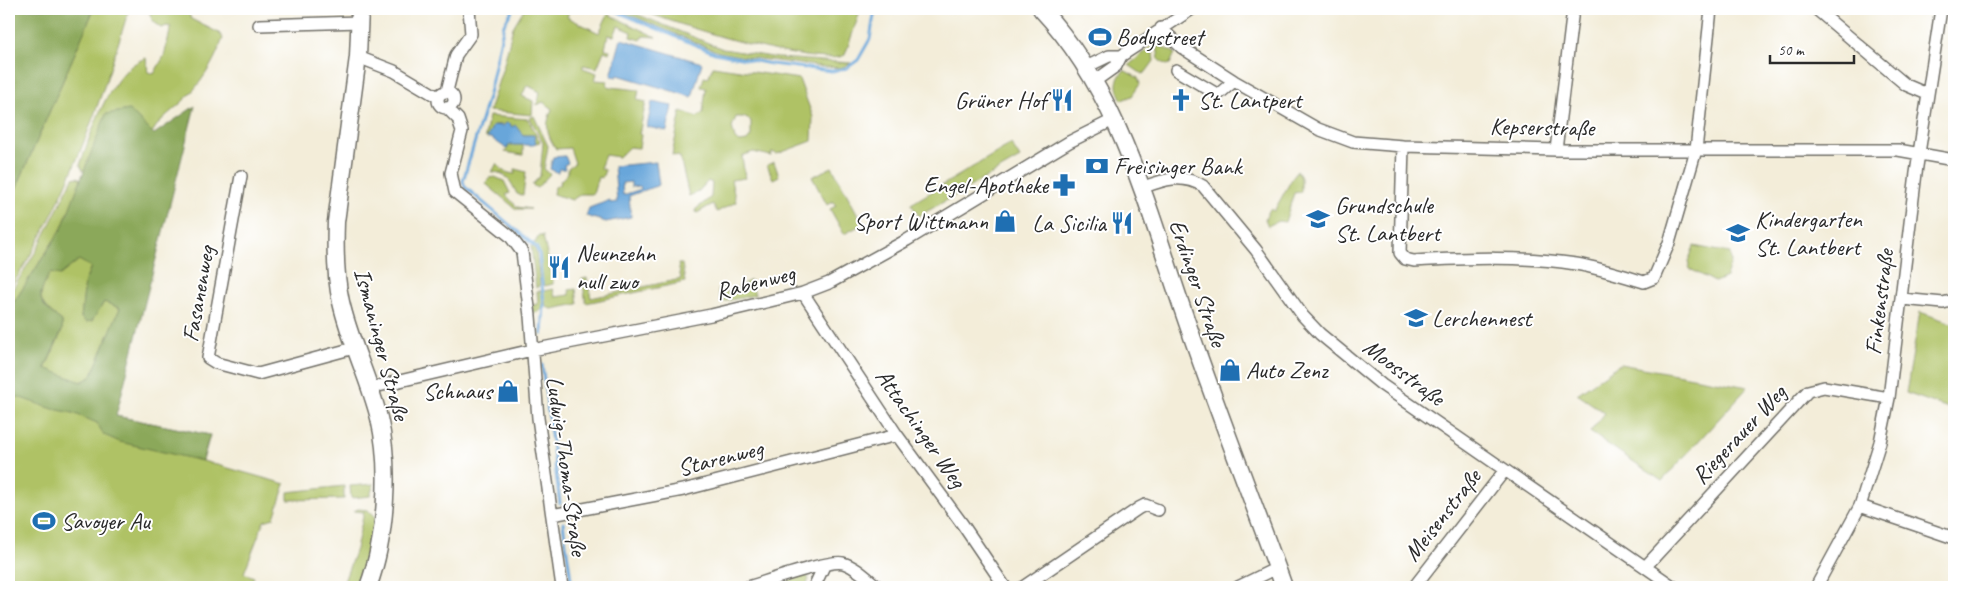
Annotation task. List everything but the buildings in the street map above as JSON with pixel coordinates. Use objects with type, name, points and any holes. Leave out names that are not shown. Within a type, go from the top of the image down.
[{"type":"street","points":[[358,57],[394,71],[442,94],[456,55],[471,34],[469,9]]},
{"type":"street","name":"Erdinger Straße","points":[[1041,9],[1072,46],[1095,82],[1115,119],[1208,384],[1284,587]]},
{"type":"street","points":[[1095,82],[1116,66],[1121,56],[1192,9]]},
{"type":"street","points":[[1556,150],[1573,9]]},
{"type":"street","points":[[1403,146],[1400,253],[1406,259],[1414,261],[1472,259],[1553,261],[1596,268],[1644,282],[1654,278],[1669,244],[1696,150],[1711,9]]},
{"type":"street","name":"Finkenstraße","points":[[1816,587],[1860,506],[1880,442],[1889,398],[1919,152],[1941,9]]},
{"type":"street","points":[[1821,10],[1906,85],[1927,94]]},
{"type":"street","name":"Ismaninger Straße","points":[[259,25],[360,15],[358,57],[335,233],[338,289],[354,348],[370,388],[380,427],[385,470],[382,522],[374,569],[368,587]]},
{"type":"street","name":"Kepserstraße","points":[[1162,28],[1181,47],[1234,81],[1334,136],[1362,143],[1403,146],[1556,150],[1919,152],[1954,160]]},
{"type":"street","points":[[1086,67],[1109,56],[1121,56]]},
{"type":"street","points":[[1176,70],[1215,93],[1220,93],[1234,81]]},
{"type":"street","name":"Ludwig-Thoma-Straße","points":[[442,94],[439,105],[446,108],[460,123],[462,132],[451,173],[455,192],[510,236],[522,252],[530,311],[538,418],[562,587]]},
{"type":"street","name":"Rabenweg","points":[[370,388],[532,350],[709,316],[802,293],[829,283],[908,240],[1066,144],[1115,119]]},
{"type":"street","name":"Fasanenweg","points":[[241,176],[208,358],[216,363],[258,374],[354,348]]},
{"type":"street","name":"Moosstraße","points":[[1140,188],[1175,177],[1194,180],[1203,186],[1256,250],[1312,326],[1382,385],[1674,587]]},
{"type":"street","name":"Attachinger Weg","points":[[802,293],[897,435],[1005,587]]},
{"type":"street","points":[[1902,299],[1943,303],[1954,300]]},
{"type":"street","name":"Riegerauer Weg","points":[[1646,566],[1808,391],[1824,388],[1889,398]]},
{"type":"street","name":"Starenweg","points":[[552,516],[683,490],[897,435]]},
{"type":"street","name":"Meisenstraße","points":[[1414,587],[1504,470]]},
{"type":"street","points":[[1023,587],[1139,508],[1145,505],[1158,510]]},
{"type":"street","points":[[1860,506],[1954,538]]},
{"type":"street","points":[[748,587],[824,566],[844,563],[878,587]]},
{"type":"street","points":[[814,587],[824,566]]},
{"type":"street","points":[[1238,587],[1276,568]]},
{"type":"green space","points":[[9,9],[94,9],[9,205]]},
{"type":"green space","points":[[94,9],[129,9],[106,82],[79,154],[48,224],[9,290],[9,205]]},
{"type":"green space","points":[[148,9],[187,9],[191,19],[219,33],[223,38],[210,67],[195,88],[160,122],[152,133],[129,110],[85,174],[80,165],[96,120],[112,88],[133,64],[146,58],[148,72],[154,74],[164,56],[171,27],[161,28],[153,22]]},
{"type":"green space","points":[[524,9],[570,9],[567,17],[599,33],[608,14],[656,37],[643,36],[641,40],[631,37],[632,32],[618,26],[614,36],[608,35],[605,49],[610,50],[609,53],[604,51],[597,68],[583,65],[583,68],[597,73],[595,80],[608,81],[607,84],[610,87],[639,90],[637,100],[646,102],[639,134],[641,135],[639,148],[629,147],[619,157],[605,155],[600,168],[605,170],[602,178],[598,177],[593,194],[581,194],[572,200],[553,194],[554,188],[561,183],[560,181],[568,173],[568,168],[575,163],[570,148],[556,149],[550,138],[548,120],[552,109],[543,102],[537,105],[540,92],[527,85],[522,96],[533,101],[532,115],[489,111],[504,64],[513,27]]},
{"type":"green space","points":[[616,9],[624,9],[723,49],[778,58],[851,63],[841,68],[825,67],[719,52]]},
{"type":"green space","points":[[639,9],[861,9],[845,55],[830,58],[777,51],[744,43],[711,34]]},
{"type":"green space","points":[[1157,45],[1175,53],[1170,64],[1167,65],[1159,60]]},
{"type":"green space","points":[[1152,46],[1154,61],[1146,72],[1142,74],[1129,65]]},
{"type":"green space","points":[[713,66],[799,79],[813,117],[812,141],[777,154],[772,152],[771,156],[753,152],[742,156],[745,178],[731,180],[736,202],[717,212],[713,204],[697,213],[695,210],[711,197],[712,183],[708,181],[698,192],[689,196],[680,157],[672,155],[681,111],[697,117],[703,113],[706,88],[701,87],[704,77],[708,78]],"holes":[[[736,117],[746,117],[751,121],[751,136],[747,141],[740,142],[735,139],[732,127]]]},
{"type":"green space","points":[[1124,70],[1138,78],[1140,84],[1132,96],[1122,100],[1117,84]]},
{"type":"green space","points":[[195,106],[116,416],[210,435],[202,461],[120,442],[104,435],[97,423],[73,413],[53,409],[9,394],[9,310],[62,228],[106,114],[129,110],[154,134]],"holes":[[[79,260],[91,267],[85,281],[81,318],[86,322],[92,321],[104,302],[120,308],[91,377],[81,382],[45,368],[62,330],[62,321],[48,310],[41,300],[41,295],[50,273],[60,275]]]},
{"type":"green space","points":[[489,116],[528,119],[540,142],[536,143],[534,135],[522,135],[515,126],[512,127],[510,124],[493,125],[487,138],[485,137]]},
{"type":"green space","points":[[534,116],[548,146],[544,169],[550,174],[537,188],[532,185],[540,176],[543,143],[530,118]]},
{"type":"green space","points":[[1011,144],[1020,158],[919,216],[911,204]]},
{"type":"green space","points":[[509,145],[523,145],[523,155],[505,152]]},
{"type":"green space","points":[[774,162],[779,176],[773,179],[767,165]]},
{"type":"green space","points":[[497,163],[502,170],[509,173],[515,174],[515,169],[526,172],[523,195],[517,194],[505,176],[492,172]]},
{"type":"green space","points":[[832,167],[863,224],[844,234],[830,209],[836,206],[833,201],[827,205],[812,177]]},
{"type":"green space","points":[[1297,170],[1301,178],[1301,192],[1294,193],[1285,222],[1278,221],[1268,226],[1265,219],[1270,209],[1274,211]]},
{"type":"green space","points":[[495,177],[504,181],[510,193],[506,195],[517,207],[531,209],[516,209],[486,184],[489,178]]},
{"type":"green space","points":[[73,178],[82,179],[62,228],[9,310],[9,295],[38,248]]},
{"type":"green space","points":[[539,236],[543,236],[553,281],[553,284],[545,286],[543,284],[539,253],[534,244]]},
{"type":"green space","points":[[533,245],[536,252],[540,285],[536,288],[531,246]]},
{"type":"green space","points":[[1694,246],[1730,253],[1731,262],[1726,277],[1715,282],[1690,269],[1688,262]]},
{"type":"green space","points":[[79,260],[91,266],[85,281],[81,318],[100,309],[104,302],[120,308],[91,378],[81,382],[45,369],[62,331],[62,321],[48,310],[44,305],[41,295],[50,273],[60,274]]},
{"type":"green space","points":[[678,264],[682,264],[685,282],[586,303],[582,279],[587,278],[591,298],[681,279]]},
{"type":"green space","points":[[751,280],[755,295],[721,302],[718,290],[722,285],[727,293]]},
{"type":"green space","points":[[553,289],[555,297],[570,295],[569,290],[576,289],[578,304],[552,309],[546,307],[543,291]]},
{"type":"green space","points":[[537,291],[542,291],[543,308],[539,312],[533,313],[532,305],[538,304]]},
{"type":"green space","points":[[1920,312],[1954,324],[1954,410],[1906,393]]},
{"type":"green space","points":[[1620,364],[1748,387],[1662,481],[1590,432],[1605,413],[1577,394]]},
{"type":"green space","points":[[9,369],[116,416],[210,435],[203,461],[285,484],[274,518],[264,521],[244,573],[254,577],[250,587],[241,583],[239,587],[9,587]]},
{"type":"green space","points":[[374,484],[370,496],[351,498],[350,486]]},
{"type":"green space","points":[[344,486],[344,499],[288,500],[288,492]]},
{"type":"green space","points":[[358,509],[368,510],[375,517],[370,549],[359,587],[342,587],[356,549],[364,512],[354,511]]},
{"type":"green space","points":[[807,575],[809,579],[806,587],[768,587]]},
{"type":"water","points":[[621,39],[702,63],[692,97],[618,75],[617,77],[611,76]]},
{"type":"water","points":[[652,102],[672,106],[667,131],[647,127]]},
{"type":"water","points":[[506,123],[512,127],[515,125],[523,135],[534,135],[536,143],[534,145],[509,145],[507,149],[491,138],[487,138],[493,125],[503,126]]},
{"type":"water","points":[[565,156],[568,163],[564,165],[565,169],[559,169],[558,173],[550,169],[553,157]]},
{"type":"water","points":[[656,162],[659,185],[629,196],[631,217],[606,222],[586,216],[589,208],[610,200],[610,203],[617,202],[614,166]],"holes":[[[631,182],[631,187],[640,186],[641,189],[623,195],[622,183]]]},
{"type":"waterway","points":[[513,9],[504,24],[489,94],[463,181],[465,187],[536,247],[539,253],[544,305],[542,334]]},
{"type":"waterway","points":[[611,9],[715,53],[771,64],[832,71],[847,68],[858,60],[870,39],[875,9]]},
{"type":"waterway","points":[[542,365],[560,503]]},
{"type":"waterway","points":[[563,523],[572,587]]},
{"type":"place","name":"Bodystreet","points":[[1100,37]]},
{"type":"place","name":"Grüner Hof","points":[[1062,100]]},
{"type":"place","name":"St. Lantpert","points":[[1181,100]]},
{"type":"place","name":"Freisinger Bank","points":[[1097,166]]},
{"type":"place","name":"Engel-Apotheke","points":[[1064,185]]},
{"type":"place","name":"Grundschule St. Lantbert","points":[[1318,219]]},
{"type":"place","name":"Sport Wittmann","points":[[1005,221]]},
{"type":"place","name":"La Sicilia","points":[[1122,223]]},
{"type":"place","name":"Kindergarten St. Lantbert","points":[[1738,233]]},
{"type":"place","name":"Neunzehn null zwo","points":[[559,267]]},
{"type":"place","name":"Lerchennest","points":[[1416,318]]},
{"type":"place","name":"Auto Zenz","points":[[1230,370]]},
{"type":"place","name":"Schnaus","points":[[508,391]]},
{"type":"place","name":"Savoyer Au","points":[[44,521]]}]
